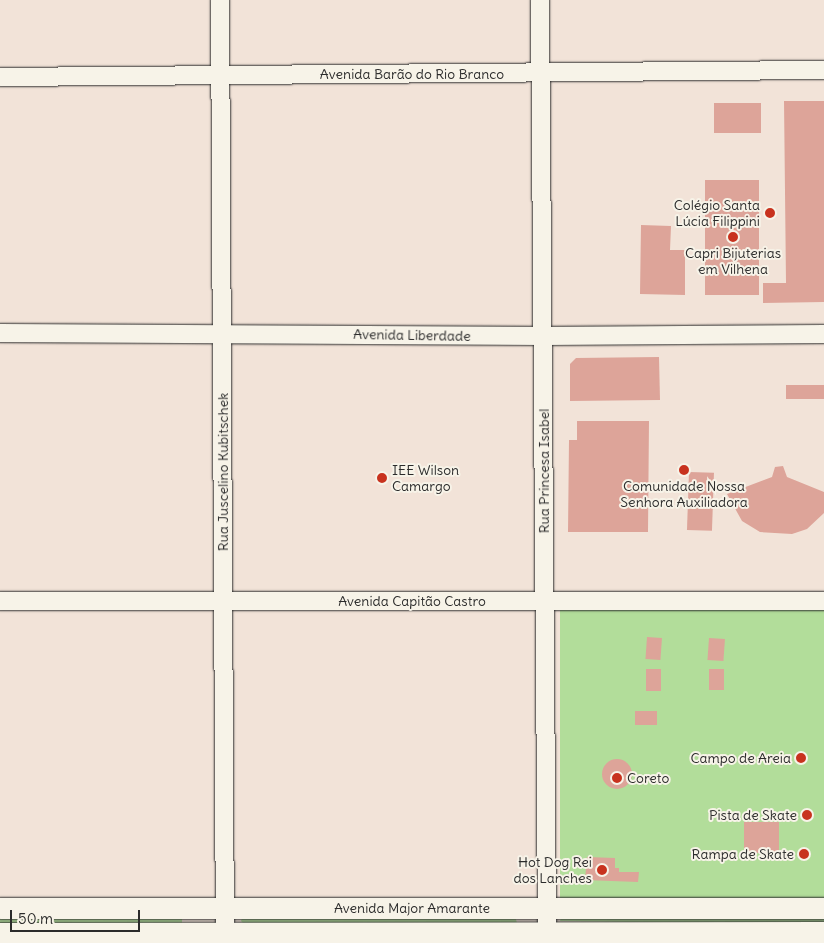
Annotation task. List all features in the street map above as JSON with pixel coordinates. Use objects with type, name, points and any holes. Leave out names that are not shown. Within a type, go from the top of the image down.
[{"type":"street","name":"Rua Juscelino Kubitschek","points":[[220,0],[224,938]]},
{"type":"street","name":"Rua Princesa Isabel","points":[[540,0],[539,74],[544,336],[547,937]]},
{"type":"street","name":"Avenida Barão do Rio Branco","points":[[0,77],[539,74],[824,70]]},
{"type":"street","name":"Avenida Liberdade","points":[[0,333],[544,336],[824,334]]},
{"type":"street","name":"Avenida Capitão Castro","points":[[0,602],[824,600]]},
{"type":"street","name":"Avenida Major Amarante","points":[[0,908],[824,908]]},
{"type":"street","name":"Avenida Major Amarante","points":[[0,932],[224,938],[547,937],[824,932]]},
{"type":"green space","points":[[560,609],[824,609],[824,902],[560,902]]},
{"type":"green space","points":[[0,916],[182,917],[182,925],[0,927]]},
{"type":"green space","points":[[515,916],[517,923],[243,923],[241,921],[242,918]]},
{"type":"green space","points":[[824,916],[824,925],[560,921],[561,918]]},
{"type":"building","points":[[784,101],[824,101],[824,302],[763,303],[763,283],[786,283]]},
{"type":"building","points":[[714,103],[761,103],[761,133],[714,133]]},
{"type":"building","name":"Capri Bijuterias em Vilhena","points":[[705,180],[759,180],[759,295],[705,295]]},
{"type":"building","points":[[641,225],[671,226],[670,250],[685,250],[685,295],[640,294]]},
{"type":"building","points":[[659,357],[660,400],[570,401],[570,364],[576,358]]},
{"type":"building","points":[[786,385],[824,385],[824,399],[786,399]]},
{"type":"building","points":[[577,421],[649,421],[648,532],[568,532],[569,440],[577,440]]},
{"type":"building","points":[[783,466],[787,477],[824,492],[824,513],[807,529],[792,534],[760,532],[742,521],[727,494],[772,477],[775,467]]},
{"type":"building","points":[[689,472],[714,473],[712,531],[687,530]]},
{"type":"building","points":[[647,637],[662,638],[660,660],[645,659]]},
{"type":"building","points":[[709,638],[725,639],[723,661],[707,660]]},
{"type":"building","points":[[646,669],[661,669],[661,691],[646,691]]},
{"type":"building","points":[[709,669],[724,669],[724,690],[709,690]]},
{"type":"building","points":[[635,711],[657,711],[657,725],[635,725]]},
{"type":"building","name":"Coreto","points":[[617,759],[623,760],[631,768],[631,780],[623,788],[617,789],[611,788],[603,780],[602,774],[603,768],[611,760]]},
{"type":"building","points":[[744,822],[779,822],[779,853],[744,853]]},
{"type":"building","name":"Hot Dog Rei dos Lanches","points":[[587,857],[615,858],[615,868],[619,868],[619,872],[639,872],[638,882],[585,880]]},
{"type":"place","name":"Colégio Santa Lúcia Filippini","points":[[770,213]]},
{"type":"place","name":"Capri Bijuterias em Vilhena","points":[[733,237]]},
{"type":"place","name":"Comunidade Nossa Senhora Auxiliadora","points":[[684,470]]},
{"type":"place","name":"IEE Wilson Camargo","points":[[382,478]]},
{"type":"place","name":"Campo de Areia","points":[[801,758]]},
{"type":"place","name":"Coreto","points":[[617,778]]},
{"type":"place","name":"Pista de Skate","points":[[807,815]]},
{"type":"place","name":"Rampa de Skate","points":[[804,854]]},
{"type":"place","name":"Hot Dog Rei dos Lanches","points":[[602,870]]}]
